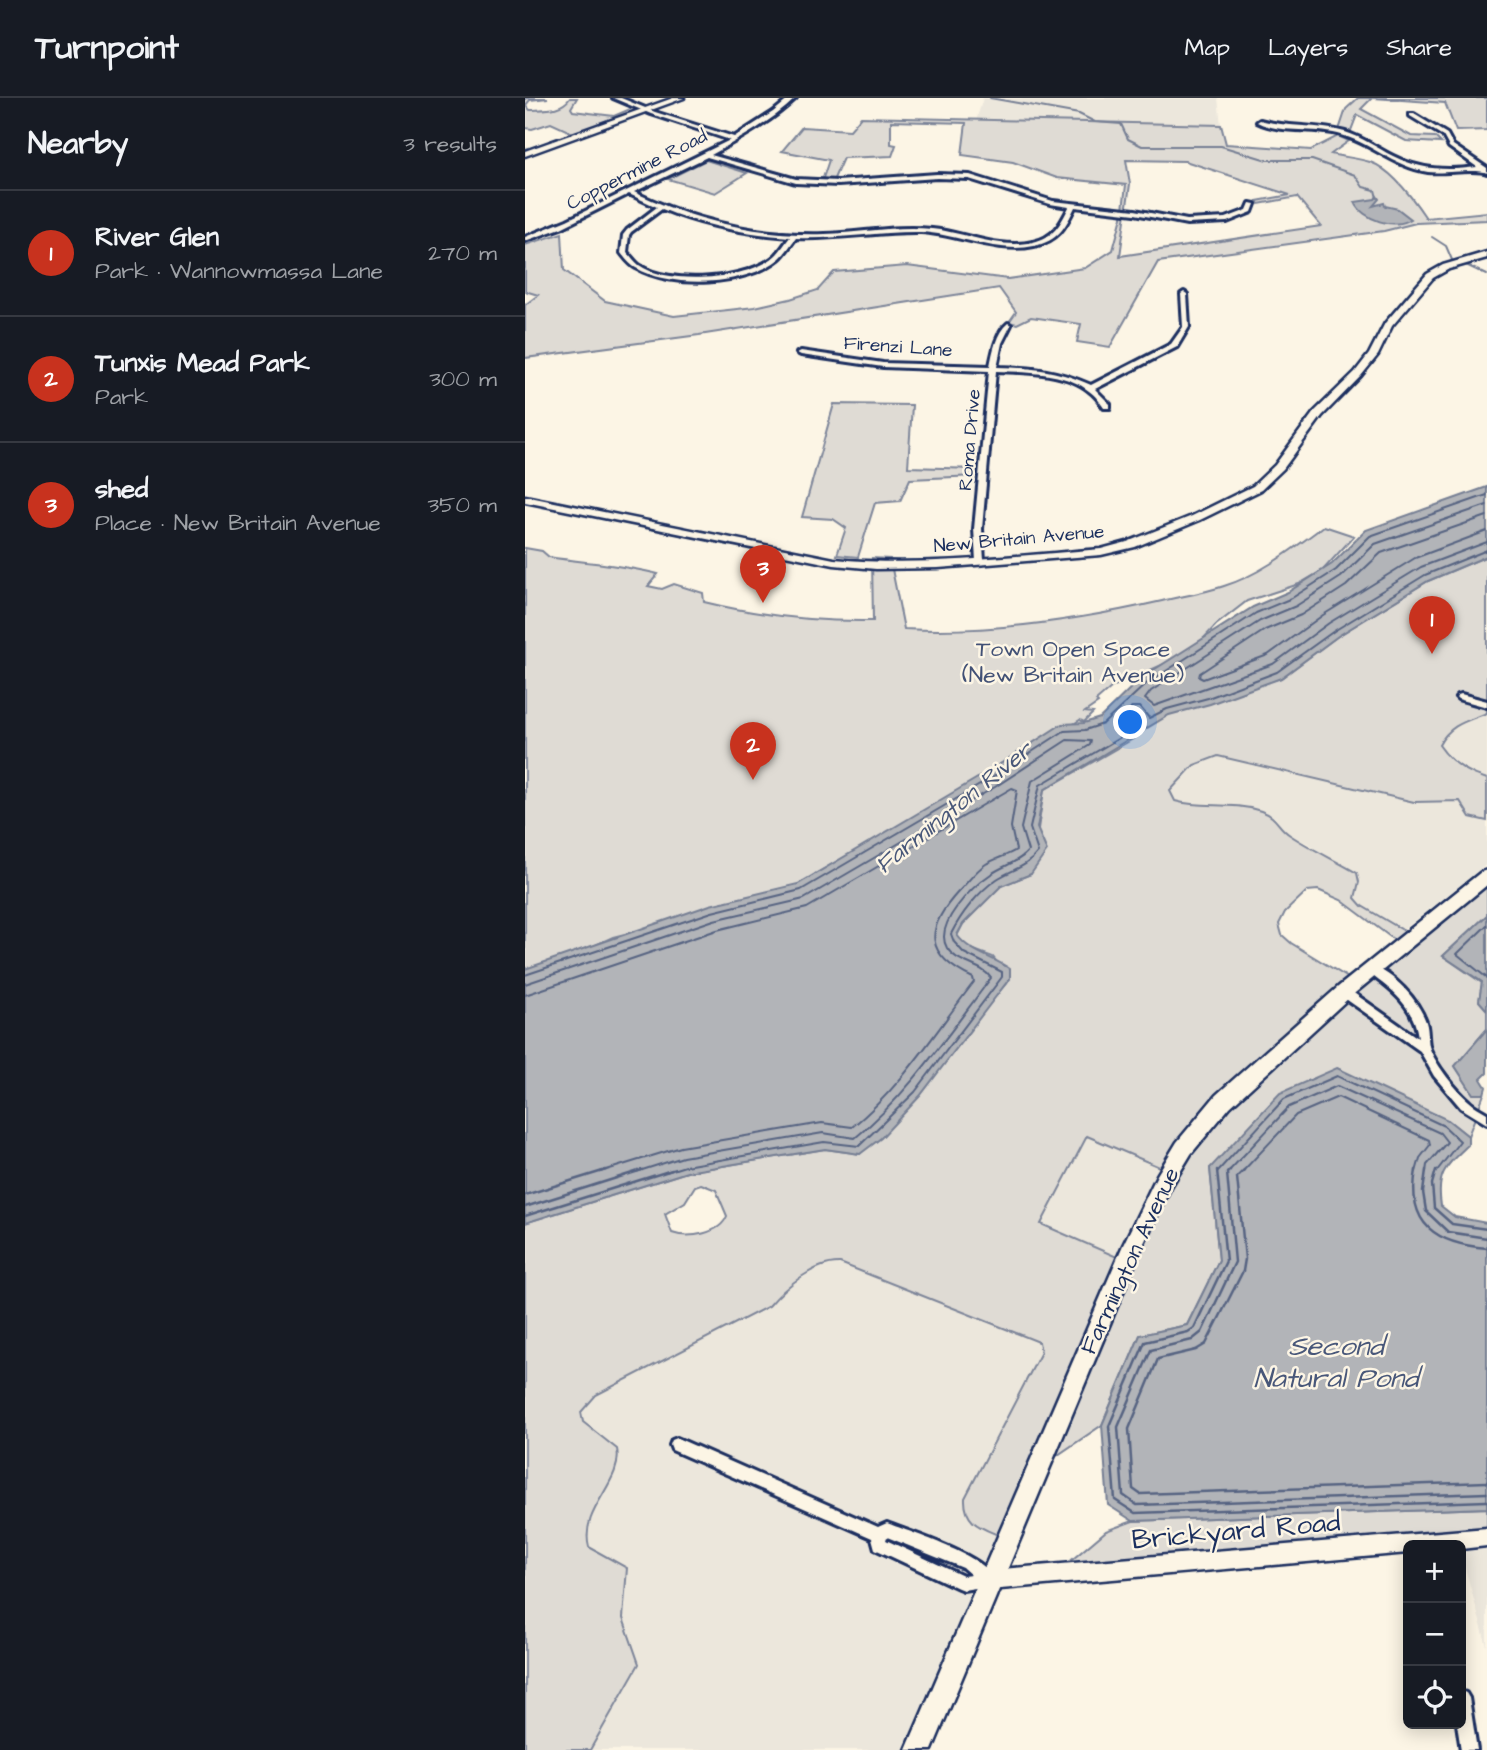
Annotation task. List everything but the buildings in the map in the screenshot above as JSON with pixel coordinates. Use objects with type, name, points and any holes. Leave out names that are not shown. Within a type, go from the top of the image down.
[{"type":"main road","name":"Farmington Avenue","points":[[919,1750],[1126,1261],[1164,1181],[1184,1148],[1223,1101],[1344,992],[1487,876]]},
{"type":"street","points":[[616,98],[734,138]]},
{"type":"street","points":[[525,154],[680,98]]},
{"type":"street","name":"Coppermine Road","points":[[525,239],[562,227],[771,119],[793,98]]},
{"type":"street","points":[[1412,116],[1445,135],[1451,146],[1484,170]]},
{"type":"street","points":[[1261,122],[1341,132],[1362,140],[1409,166],[1431,171],[1484,170]]},
{"type":"street","points":[[703,154],[796,181],[838,183],[937,176],[970,177],[1036,199],[1072,207],[1135,212],[1207,223],[1241,216],[1250,211],[1252,204]]},
{"type":"street","points":[[629,192],[660,208],[730,227],[793,236],[933,231],[1009,246],[1047,240],[1062,230],[1072,207]]},
{"type":"street","points":[[619,197],[646,202]]},
{"type":"street","points":[[660,208],[631,229],[623,248],[634,264],[659,276],[705,280],[750,272],[779,258],[788,248],[793,236]]},
{"type":"street","name":"New Britain Avenue","points":[[525,499],[835,562],[897,566],[1101,552],[1131,545],[1196,518],[1257,488],[1279,467],[1318,414],[1359,374],[1373,355],[1388,325],[1430,276],[1446,267],[1487,256]]},
{"type":"street","points":[[1107,406],[1091,388],[1174,345],[1186,327],[1184,293]]},
{"type":"street","name":"Roma Drive","points":[[980,561],[978,529],[993,367],[998,343],[1008,325]]},
{"type":"street","name":"Firenzi Lane","points":[[801,353],[883,365],[993,367],[1064,376],[1091,388]]},
{"type":"street","points":[[1461,697],[1487,704]]},
{"type":"street","points":[[1371,968],[1398,987],[1414,1007],[1425,1034],[1424,1048]]},
{"type":"street","points":[[1344,992],[1424,1048],[1438,1073],[1465,1105],[1487,1119]]},
{"type":"street","points":[[677,1446],[878,1534],[880,1544],[963,1583],[989,1580]]},
{"type":"street","name":"Brickyard Road","points":[[1459,1540],[1487,1537]]},
{"type":"street","name":"Brickyard Road","points":[[989,1580],[1403,1546]]},
{"type":"street","points":[[1466,1729],[1469,1750]]},
{"type":"shaded area","points":[[983,98],[1218,98],[1221,125],[976,121]]},
{"type":"shaded area","points":[[1487,713],[1487,779],[1471,774],[1447,757],[1439,745],[1446,732],[1470,717]]},
{"type":"shaded area","points":[[1218,756],[1414,802],[1460,801],[1470,817],[1487,821],[1487,864],[1403,930],[1362,906],[1355,898],[1359,882],[1309,844],[1287,834],[1275,817],[1226,804],[1196,806],[1175,801],[1170,791],[1178,779],[1194,765]]},
{"type":"shaded area","points":[[1086,1136],[1170,1171],[1126,1261],[1041,1224]]},
{"type":"shaded area","points":[[840,1263],[1039,1342],[1041,1352],[1007,1539],[919,1750],[590,1750],[639,1664],[623,1618],[627,1568],[589,1547],[586,1534],[617,1449],[583,1422],[581,1412],[596,1395],[769,1306],[781,1292],[824,1264]]},
{"type":"shaded area","points":[[1487,1537],[1487,1646],[1466,1572],[1466,1540],[1455,1540]]},
{"type":"green space","points":[[525,98],[548,98],[530,100],[526,105],[530,110],[557,107],[570,98],[577,98],[571,108],[573,111],[614,116],[637,106],[646,110],[577,135],[551,123],[532,129],[525,128]]},
{"type":"green space","points":[[1358,98],[1372,98],[1361,109],[1411,136],[1435,137],[1441,143],[1406,141],[1357,115],[1350,133],[1339,130],[1346,109]]},
{"type":"green space","points":[[1373,98],[1487,98],[1487,130],[1456,131],[1445,103]]},
{"type":"green space","points":[[861,117],[1221,125],[1226,144],[1311,150],[1338,136],[1349,141],[1331,154],[1365,161],[1386,171],[1426,218],[1487,212],[1487,220],[1416,223],[1384,231],[1158,262],[1110,347],[1077,342],[1081,324],[1031,317],[1017,324],[1009,322],[1016,312],[999,288],[699,335],[525,358],[525,305],[538,295],[525,291],[525,245],[562,233],[564,270],[605,301],[674,316],[755,307],[790,299],[818,290],[834,272],[907,266],[1008,279],[1085,268],[1113,250],[1122,217],[1126,185],[1057,178],[1013,162],[962,155],[966,123],[891,121],[891,144],[896,145],[892,156],[843,158],[833,181],[822,181],[829,160],[782,151],[802,127],[850,130]],"holes":[[[1126,160],[1185,161],[1290,195],[1257,201],[1259,204],[1297,197],[1321,226],[1120,256],[1130,184]]]},
{"type":"green space","points":[[706,160],[747,173],[715,193],[668,179]]},
{"type":"green space","points":[[834,404],[912,405],[908,467],[977,469],[976,476],[910,479],[900,501],[875,503],[858,557],[837,555],[846,528],[833,519],[802,517]]},
{"type":"green space","name":"Town Open Space (New Britain Avenue)","points":[[1324,526],[1354,536],[1323,570],[1299,584],[1247,601],[1216,625],[1191,652],[1112,687],[1096,701],[1098,703],[1085,712],[1093,713],[1084,722],[1080,720],[1002,769],[815,874],[805,888],[613,937],[569,957],[525,972],[525,548],[542,551],[549,557],[658,574],[648,586],[662,589],[674,584],[703,593],[704,602],[788,617],[830,620],[873,621],[872,558],[890,559],[904,629],[936,630],[1067,620],[1201,593],[1237,581],[1264,568]]},
{"type":"green space","points":[[1487,556],[1487,713],[1448,732],[1439,745],[1460,767],[1487,779],[1487,821],[1470,817],[1460,801],[1414,802],[1218,756],[1194,765],[1170,791],[1175,801],[1196,805],[1239,806],[1267,813],[1290,835],[1357,873],[1359,882],[1355,898],[1362,906],[1413,936],[1487,876],[1487,915],[1443,956],[1482,983],[1479,1001],[1487,1010],[1487,1029],[1455,1066],[1473,1093],[1484,1094],[1468,1136],[1448,1120],[1210,1168],[1219,1260],[1187,1325],[1140,1335],[1102,1425],[1036,1470],[1007,1539],[977,1525],[968,1515],[965,1498],[1041,1352],[1039,1342],[840,1263],[811,1271],[783,1291],[769,1306],[596,1395],[581,1412],[583,1422],[617,1449],[617,1461],[609,1484],[590,1520],[589,1547],[627,1568],[623,1618],[639,1664],[590,1750],[525,1750],[525,1223],[687,1172],[825,1149],[860,1154],[1010,979],[993,957],[966,947],[957,936],[963,924],[1001,886],[1031,874],[1044,790],[1133,739],[1146,729],[1148,717],[1281,678],[1338,636],[1428,581]],"holes":[[[1318,890],[1341,900],[1401,945],[1355,982],[1291,943],[1282,935],[1279,924],[1285,912],[1307,891]],[[1087,1136],[1169,1171],[1126,1261],[1041,1224]],[[701,1184],[716,1190],[727,1216],[711,1231],[695,1235],[672,1233],[665,1214],[685,1202],[695,1186]]]},
{"type":"green space","points":[[1487,1508],[1487,1537],[1403,1540],[1403,1544],[1054,1575],[1106,1531],[1133,1521]]},
{"type":"water","points":[[1377,196],[1379,199],[1373,206],[1384,203],[1411,219],[1396,224],[1380,221],[1364,214],[1355,202],[1375,199]]},
{"type":"water","name":"Farmington River","points":[[1487,487],[1487,556],[1428,581],[1338,636],[1281,678],[1210,704],[1169,715],[1044,790],[1037,828],[1047,851],[1031,874],[1001,886],[963,924],[957,935],[968,946],[1010,969],[1010,978],[920,1096],[881,1138],[860,1154],[825,1149],[687,1172],[525,1223],[525,969],[710,905],[798,884],[986,773],[1062,724],[1084,723],[1100,718],[1141,678],[1253,607],[1288,592],[1332,564],[1366,530]]},
{"type":"water","points":[[1487,915],[1487,1010],[1479,1001],[1482,982],[1443,956]]},
{"type":"water","points":[[1487,1029],[1487,1073],[1481,1079],[1486,1087],[1484,1094],[1473,1094],[1455,1066]]},
{"type":"water","name":"Second Natural Pond","points":[[1337,1068],[1448,1120],[1468,1136],[1468,1145],[1444,1171],[1440,1195],[1441,1206],[1455,1217],[1487,1223],[1487,1508],[1133,1521],[1108,1505],[1102,1425],[1140,1335],[1187,1325],[1219,1260],[1210,1168],[1280,1093]]},
{"type":"waterway","points":[[990,98],[1079,114],[1095,122],[1121,124],[1128,139],[1142,146],[1221,146],[1267,160],[1312,160],[1355,175],[1363,187],[1375,190],[1377,198]]},
{"type":"waterway","points":[[1432,237],[1446,246],[1452,260]]},
{"type":"waterway","points":[[1464,264],[1487,275]]},
{"type":"place","name":"shed","points":[[763,603]]},
{"type":"place","name":"River Glen","points":[[1432,654]]},
{"type":"place","name":"Tunxis Mead Park","points":[[753,780]]}]
